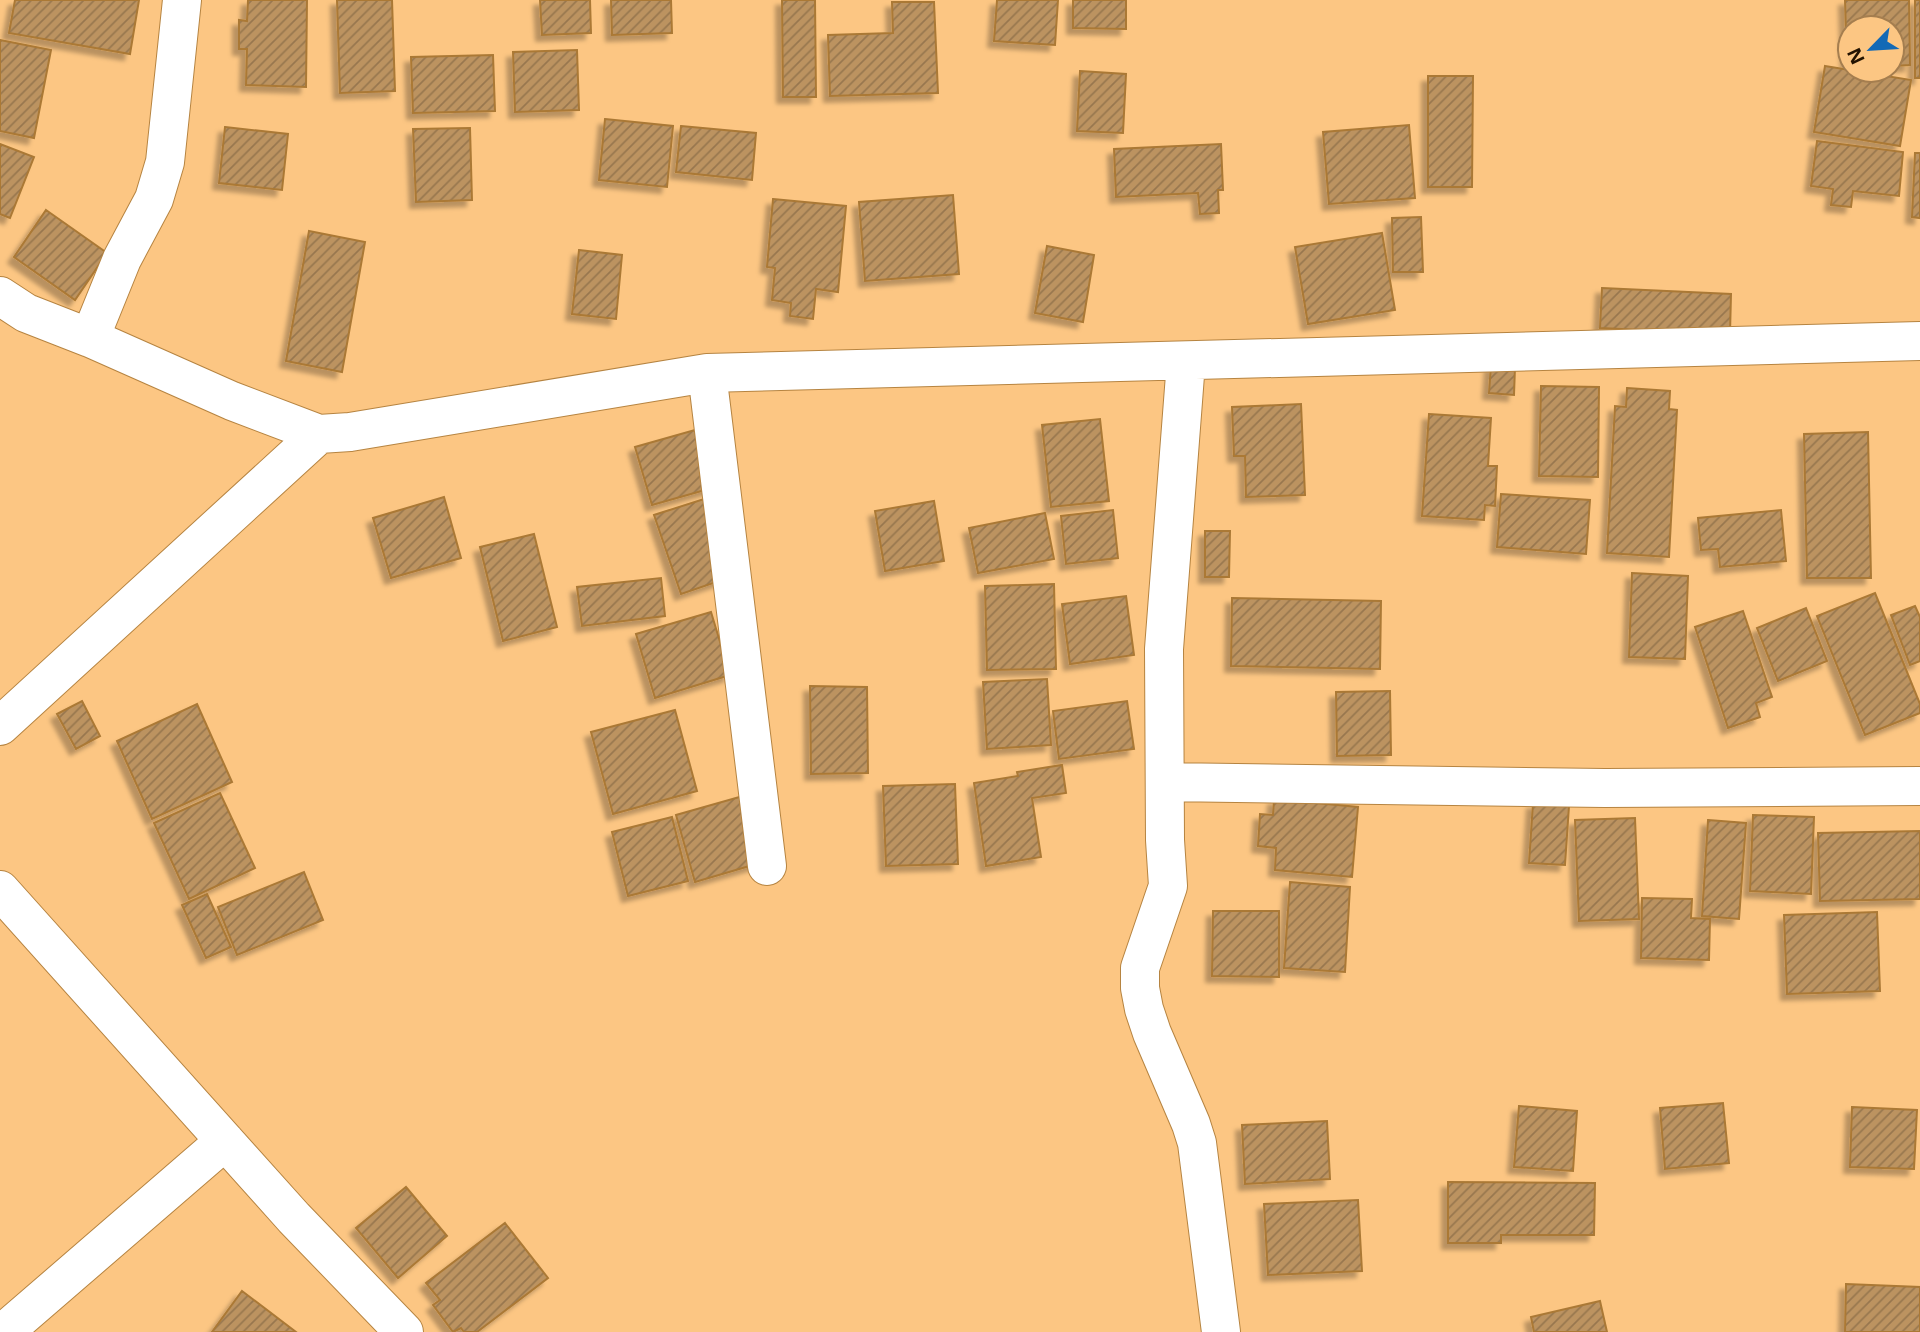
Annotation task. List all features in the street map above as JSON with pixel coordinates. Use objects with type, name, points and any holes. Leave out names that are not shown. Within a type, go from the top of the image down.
[{"type":"street","points":[[90,338],[122,259],[154,199],[165,162],[182,0]]},
{"type":"street","points":[[0,296],[26,313],[90,338],[232,401],[319,434],[350,432],[707,373],[1920,341]]},
{"type":"street","points":[[1186,362],[1164,649],[1168,886],[1143,959],[1140,988],[1152,1033],[1197,1143],[1222,1332]]},
{"type":"street","points":[[707,373],[766,866]]},
{"type":"street","points":[[0,726],[319,434]]},
{"type":"street","points":[[1165,782],[1605,788],[1920,786]]},
{"type":"street","points":[[0,890],[294,1218],[404,1332]]},
{"type":"street","points":[[4,1332],[225,1141]]},
{"type":"building","points":[[15,0],[139,0],[130,54],[9,33]]},
{"type":"building","points":[[248,0],[307,0],[306,87],[246,85],[247,49],[239,49],[239,20],[247,21]]},
{"type":"building","points":[[337,0],[392,0],[395,91],[340,93]]},
{"type":"building","points":[[540,0],[590,0],[591,33],[542,35]]},
{"type":"building","points":[[611,0],[671,0],[672,33],[612,35]]},
{"type":"building","points":[[782,0],[815,0],[816,97],[783,97]]},
{"type":"building","points":[[997,0],[1058,0],[1055,45],[994,41]]},
{"type":"building","points":[[1073,0],[1126,0],[1126,29],[1073,28]]},
{"type":"building","points":[[1845,0],[1909,0],[1910,65],[1906,65],[1906,14],[1845,14]]},
{"type":"building","points":[[1915,0],[1920,0],[1920,78],[1915,78]]},
{"type":"building","points":[[892,2],[934,2],[938,93],[830,96],[828,35],[893,33]]},
{"type":"building","points":[[0,40],[51,50],[34,138],[0,131]]},
{"type":"building","points":[[577,50],[579,110],[515,112],[513,52]]},
{"type":"building","points":[[493,55],[495,111],[413,113],[411,57]]},
{"type":"building","points":[[1825,66],[1836,68],[1836,84],[1906,84],[1906,79],[1911,80],[1900,146],[1814,132]]},
{"type":"building","points":[[1080,71],[1126,74],[1123,133],[1077,131]]},
{"type":"building","points":[[1428,76],[1473,76],[1472,187],[1428,187]]},
{"type":"building","points":[[605,119],[673,126],[667,187],[599,180]]},
{"type":"building","points":[[1409,125],[1415,198],[1329,204],[1323,132]]},
{"type":"building","points":[[681,126],[756,133],[752,180],[676,172]]},
{"type":"building","points":[[225,127],[288,134],[282,190],[219,183]]},
{"type":"building","points":[[470,128],[472,200],[416,202],[413,129]]},
{"type":"building","points":[[1817,141],[1903,152],[1899,196],[1853,191],[1851,207],[1831,205],[1833,189],[1811,186]]},
{"type":"building","points":[[0,144],[34,157],[10,218],[0,214]]},
{"type":"building","points":[[1221,144],[1223,190],[1218,190],[1219,213],[1200,214],[1198,193],[1116,197],[1114,149]]},
{"type":"building","points":[[1915,153],[1920,153],[1920,218],[1912,217]]},
{"type":"building","points":[[953,195],[959,274],[865,281],[859,202]]},
{"type":"building","points":[[773,199],[846,206],[838,292],[816,289],[813,319],[790,316],[791,303],[772,300],[775,268],[767,267]]},
{"type":"building","points":[[46,210],[107,253],[75,300],[14,257]]},
{"type":"building","points":[[1421,217],[1423,272],[1393,272],[1392,218]]},
{"type":"building","points":[[309,231],[365,242],[342,372],[286,361]]},
{"type":"building","points":[[1382,233],[1395,310],[1308,324],[1295,247]]},
{"type":"building","points":[[1047,246],[1094,255],[1083,322],[1035,313]]},
{"type":"building","points":[[579,250],[622,255],[616,319],[572,314]]},
{"type":"building","points":[[1602,288],[1731,294],[1730,334],[1600,328]]},
{"type":"building","points":[[1491,365],[1515,367],[1514,395],[1489,393]]},
{"type":"building","points":[[1541,386],[1599,387],[1598,477],[1539,476]]},
{"type":"building","points":[[1627,388],[1670,391],[1669,409],[1677,410],[1669,557],[1607,553],[1615,406],[1626,407]]},
{"type":"building","points":[[1301,404],[1305,495],[1246,497],[1245,456],[1234,456],[1232,407]]},
{"type":"building","points":[[1429,414],[1491,418],[1488,466],[1497,466],[1495,506],[1485,505],[1484,520],[1422,516]]},
{"type":"building","points":[[1100,419],[1109,501],[1051,507],[1042,425]]},
{"type":"building","points":[[695,430],[712,488],[652,505],[635,447]]},
{"type":"building","points":[[1868,432],[1871,578],[1807,578],[1804,434]]},
{"type":"building","points":[[1501,494],[1590,500],[1586,554],[1497,547]]},
{"type":"building","points":[[444,497],[461,558],[391,578],[373,518]]},
{"type":"building","points":[[704,499],[731,577],[681,594],[654,515]]},
{"type":"building","points":[[934,501],[944,561],[885,571],[875,511]]},
{"type":"building","points":[[1113,510],[1118,558],[1066,564],[1061,516]]},
{"type":"building","points":[[1781,510],[1786,561],[1720,567],[1718,549],[1701,550],[1698,518]]},
{"type":"building","points":[[1045,513],[1054,559],[978,573],[969,528]]},
{"type":"building","points":[[1205,531],[1230,531],[1229,577],[1205,577]]},
{"type":"building","points":[[534,534],[557,627],[503,641],[480,547]]},
{"type":"building","points":[[1632,573],[1688,576],[1685,659],[1629,657]]},
{"type":"building","points":[[661,578],[665,616],[582,626],[577,587]]},
{"type":"building","points":[[1054,584],[1056,669],[987,670],[985,586]]},
{"type":"building","points":[[1875,593],[1920,704],[1920,713],[1865,735],[1817,616]]},
{"type":"building","points":[[1126,596],[1134,655],[1070,664],[1062,604]]},
{"type":"building","points":[[1232,598],[1381,601],[1380,669],[1231,666]]},
{"type":"building","points":[[1915,606],[1920,617],[1920,661],[1910,665],[1891,615]]},
{"type":"building","points":[[1806,608],[1827,661],[1778,681],[1757,628]]},
{"type":"building","points":[[1743,611],[1772,697],[1756,703],[1760,717],[1728,728],[1695,627]]},
{"type":"building","points":[[711,612],[730,675],[655,698],[636,634]]},
{"type":"building","points":[[1047,679],[1051,745],[987,749],[983,682]]},
{"type":"building","points":[[810,686],[867,687],[868,773],[811,774]]},
{"type":"building","points":[[1390,691],[1391,755],[1337,756],[1336,692]]},
{"type":"building","points":[[82,701],[100,736],[76,749],[57,714]]},
{"type":"building","points":[[1127,701],[1134,749],[1059,759],[1053,711]]},
{"type":"building","points":[[197,704],[232,782],[152,819],[117,741]]},
{"type":"building","points":[[675,710],[697,791],[613,814],[591,732]]},
{"type":"building","points":[[1062,765],[1066,793],[1032,798],[1041,857],[986,866],[974,783],[1018,776],[1017,772]]},
{"type":"building","points":[[955,784],[958,864],[886,866],[883,786]]},
{"type":"building","points":[[220,793],[255,868],[189,899],[154,823]]},
{"type":"building","points":[[743,796],[763,862],[695,882],[676,815]]},
{"type":"building","points":[[1274,799],[1358,807],[1352,877],[1275,870],[1276,848],[1258,846],[1260,814],[1273,815]]},
{"type":"building","points":[[1533,803],[1569,806],[1565,865],[1529,863]]},
{"type":"building","points":[[1753,815],[1814,817],[1811,894],[1750,891]]},
{"type":"building","points":[[672,817],[688,881],[628,896],[612,832]]},
{"type":"building","points":[[1635,818],[1639,919],[1579,921],[1575,820]]},
{"type":"building","points":[[1708,820],[1746,823],[1739,919],[1702,916]]},
{"type":"building","points":[[1920,831],[1920,899],[1820,901],[1818,833]]},
{"type":"building","points":[[304,872],[323,920],[237,955],[218,907]]},
{"type":"building","points":[[1290,882],[1350,887],[1345,972],[1284,968]]},
{"type":"building","points":[[207,894],[231,947],[206,958],[182,905]]},
{"type":"building","points":[[1642,898],[1692,899],[1691,918],[1710,919],[1709,960],[1641,958]]},
{"type":"building","points":[[1213,911],[1279,911],[1279,977],[1212,976]]},
{"type":"building","points":[[1877,912],[1880,991],[1787,994],[1784,915]]},
{"type":"building","points":[[1723,1103],[1729,1163],[1665,1169],[1660,1108]]},
{"type":"building","points":[[1519,1106],[1577,1111],[1573,1171],[1514,1167]]},
{"type":"building","points":[[1852,1107],[1917,1110],[1914,1169],[1850,1167]]},
{"type":"building","points":[[1327,1121],[1330,1179],[1245,1184],[1242,1125]]},
{"type":"building","points":[[1448,1182],[1595,1183],[1594,1235],[1501,1235],[1501,1243],[1448,1243]]},
{"type":"building","points":[[406,1187],[447,1236],[398,1278],[356,1228]]},
{"type":"building","points":[[1358,1200],[1362,1271],[1268,1275],[1264,1204]]},
{"type":"building","points":[[505,1223],[548,1278],[477,1332],[464,1332],[461,1328],[453,1332],[433,1305],[440,1300],[426,1283]]},
{"type":"building","points":[[1846,1284],[1920,1287],[1920,1332],[1845,1332]]},
{"type":"building","points":[[242,1291],[296,1332],[212,1332]]},
{"type":"building","points":[[1600,1301],[1607,1332],[1534,1332],[1531,1317]]}]
